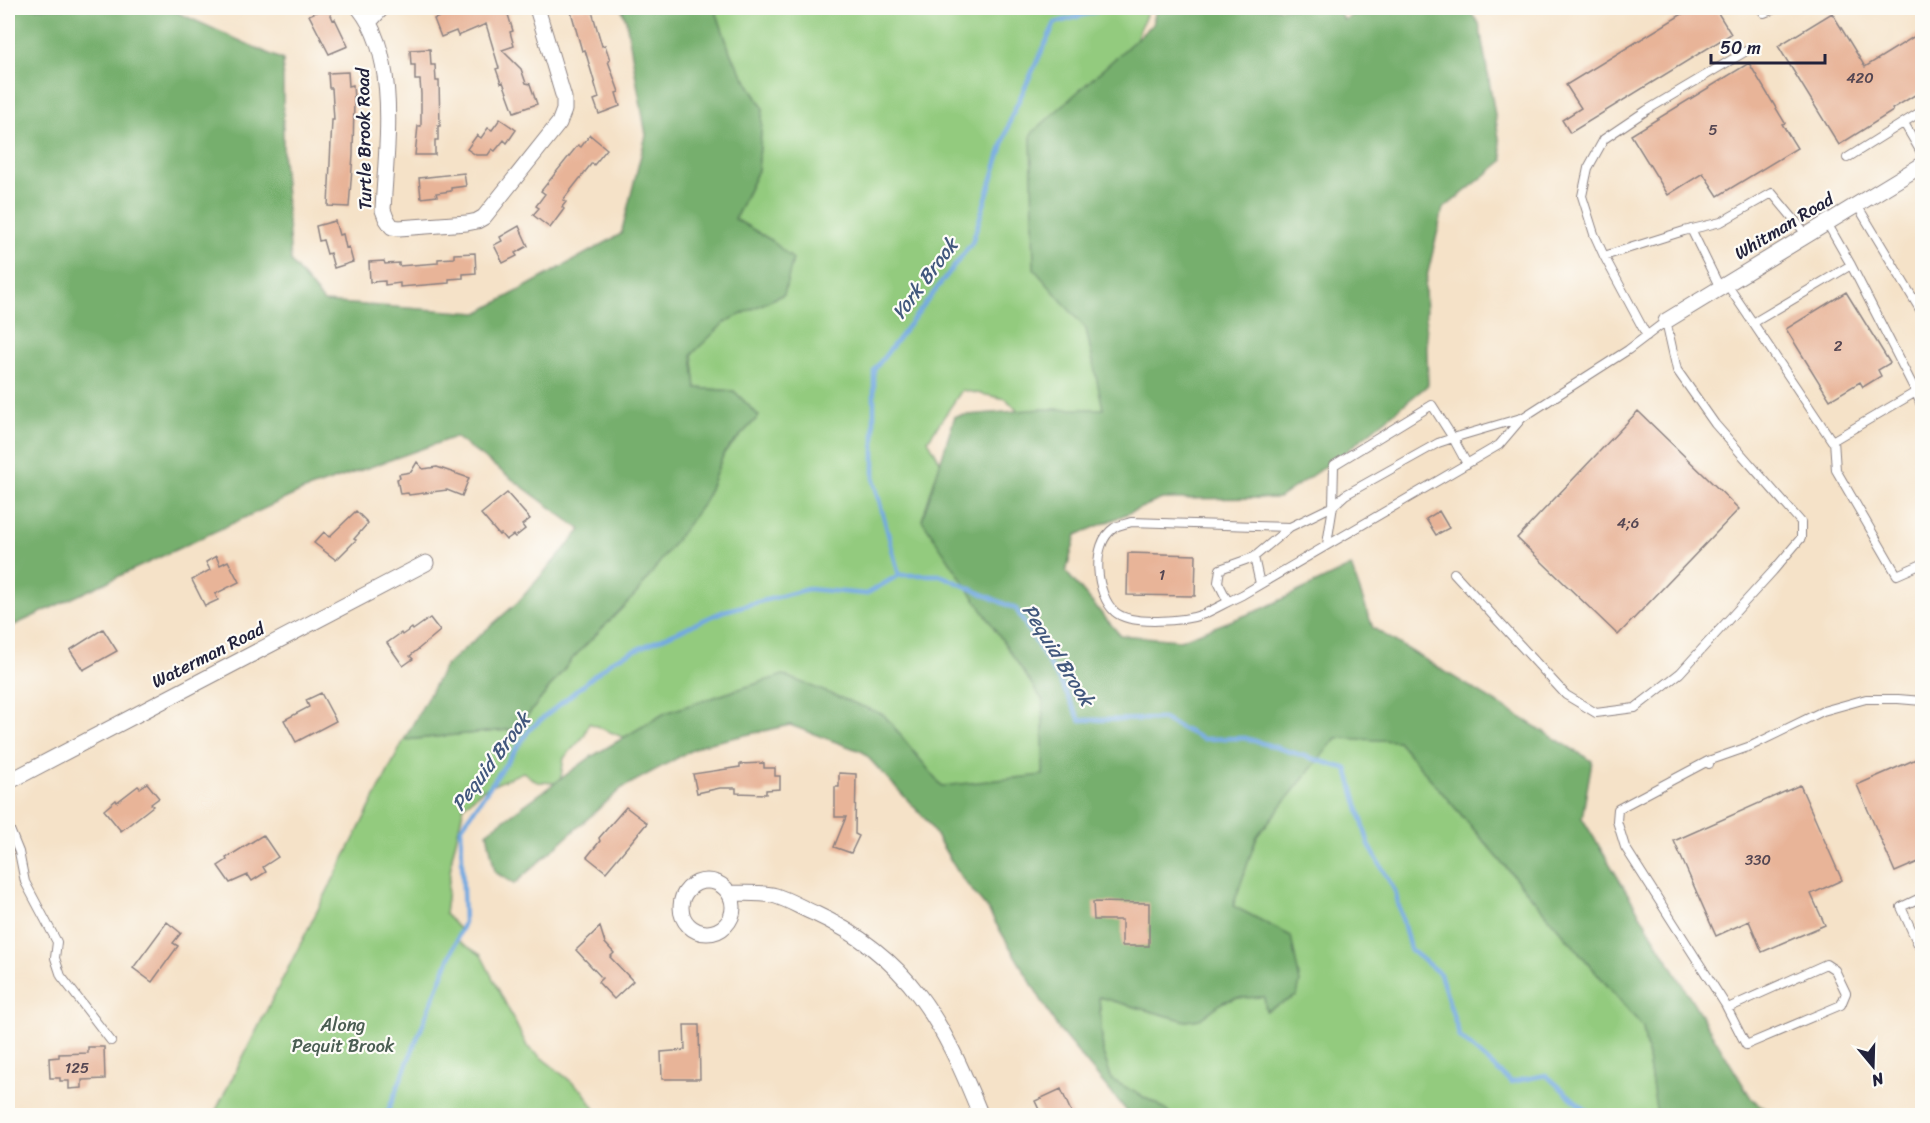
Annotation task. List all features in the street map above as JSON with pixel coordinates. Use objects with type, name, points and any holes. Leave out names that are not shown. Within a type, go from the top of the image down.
[{"type":"street","name":"Turtle Brook Road","points":[[359,8],[369,21],[380,47],[385,75],[387,125],[383,210],[392,227],[399,228],[467,223],[484,217],[560,123],[564,111],[564,98],[537,8]]},
{"type":"street","points":[[369,21],[382,8]]},
{"type":"street","name":"Whitman Road","points":[[1666,321],[1922,163]]},
{"type":"street","name":"Waterman Road","points":[[8,782],[426,563]]},
{"type":"street","points":[[730,893],[775,895],[832,921],[876,950],[907,978],[940,1025],[959,1060],[981,1116]]},
{"type":"lane","points":[[1760,8],[1764,13],[1777,8]]},
{"type":"lane","points":[[1647,336],[1594,234],[1582,196],[1588,168],[1605,139],[1647,110],[1748,50]]},
{"type":"lane","points":[[1847,158],[1923,111]]},
{"type":"lane","points":[[1904,123],[1922,163]]},
{"type":"lane","points":[[1604,256],[1690,229],[1721,222],[1772,193],[1807,235]]},
{"type":"lane","points":[[1857,205],[1923,313]]},
{"type":"lane","points":[[1827,223],[1851,265],[1923,408]]},
{"type":"lane","points":[[1690,229],[1723,286],[1753,323],[1832,441],[1834,440]]},
{"type":"lane","points":[[1753,323],[1851,265]]},
{"type":"lane","points":[[1290,527],[1131,522],[1113,528],[1101,545],[1098,567],[1102,594],[1116,613],[1136,620],[1169,621],[1203,615],[1499,445],[1522,418],[1647,336],[1666,321],[1677,370],[1715,424],[1801,522],[1801,538],[1773,571],[1680,673],[1635,708],[1596,713],[1566,695],[1454,573]]},
{"type":"lane","points":[[1834,440],[1916,392]]},
{"type":"lane","points":[[1327,544],[1333,506],[1334,465],[1432,405],[1467,464]]},
{"type":"lane","points":[[1228,602],[1218,582],[1220,569],[1254,556],[1290,527],[1333,506],[1345,495],[1438,443],[1522,418]]},
{"type":"lane","points":[[1834,440],[1836,470],[1897,575],[1923,564]]},
{"type":"lane","points":[[1254,556],[1260,584]]},
{"type":"lane","points":[[1728,1008],[1826,964],[1836,970],[1846,993],[1841,1005],[1746,1045],[1728,1008],[1625,847],[1617,821],[1618,809],[1709,763],[1751,746],[1822,711],[1866,699],[1923,702]]},
{"type":"lane","points":[[8,825],[20,852],[25,882],[57,942],[55,958],[61,976],[111,1041]]},
{"type":"lane","points":[[1923,897],[1901,907],[1923,953]]},
{"type":"green space","points":[[8,8],[174,8],[174,11],[283,60],[283,159],[291,262],[324,302],[478,313],[621,234],[646,135],[626,20],[621,8],[715,8],[731,55],[763,108],[758,170],[735,219],[771,240],[793,259],[784,294],[725,322],[692,354],[696,388],[734,391],[759,416],[724,453],[705,501],[637,593],[573,658],[517,729],[404,740],[445,666],[518,602],[581,530],[455,437],[302,491],[8,628]]},
{"type":"green space","name":"Along Pequit Brook","points":[[715,8],[1149,8],[1123,70],[1166,354],[1059,452],[1006,399],[962,390],[928,440],[970,514],[1156,697],[979,884],[961,877],[928,822],[825,696],[627,739],[589,723],[584,736],[564,758],[560,783],[537,782],[523,772],[482,790],[464,806],[452,857],[445,914],[460,930],[457,940],[481,955],[527,1046],[583,1091],[599,1115],[213,1116],[404,740],[517,729],[573,658],[705,501],[724,453],[759,416],[734,391],[696,388],[692,354],[725,322],[784,294],[771,240],[735,219],[758,170],[763,108],[731,55]]},
{"type":"green space","points":[[1156,8],[1336,8],[1344,20],[1366,8],[1466,8],[1479,23],[1503,161],[1443,209],[1425,285],[1428,385],[1343,454],[1279,498],[1162,499],[1076,535],[1066,572],[1120,635],[1180,640],[1262,609],[1351,566],[1373,628],[1592,761],[1582,818],[1751,1098],[1774,1115],[1657,1115],[1643,1027],[1398,741],[1336,738],[1257,836],[1233,906],[1291,936],[1300,982],[1297,996],[1266,1011],[1264,997],[1236,998],[1223,1002],[1200,1019],[1186,1021],[1099,997],[1103,1053],[1112,1080],[1172,1115],[1130,1115],[1059,1030],[988,910],[961,877],[928,822],[863,752],[790,725],[701,745],[622,788],[514,884],[495,872],[487,832],[591,757],[665,713],[783,675],[884,715],[942,786],[1043,775],[1043,701],[922,520],[955,416],[1041,409],[1103,409],[1086,329],[1034,269],[1031,134],[1153,24]]},
{"type":"green space","points":[[1336,737],[1398,741],[1643,1027],[1657,1115],[1172,1115],[1112,1080],[1103,1053],[1099,997],[1186,1021],[1200,1019],[1223,1002],[1236,998],[1264,997],[1266,1011],[1291,936],[1233,906],[1257,836]]},
{"type":"building","points":[[328,8],[333,20],[335,19],[348,46],[329,54],[309,15]]},
{"type":"building","points":[[490,8],[506,8],[513,31],[510,32],[514,46],[502,50],[521,69],[526,83],[530,84],[537,104],[514,112],[496,69],[499,68],[486,24],[458,36],[456,31],[441,37],[434,19],[459,9],[460,14],[467,11],[468,14]]},
{"type":"building","points":[[570,8],[591,8],[602,46],[605,45],[610,60],[608,61],[619,92],[616,93],[620,106],[599,114],[594,100],[599,98]]},
{"type":"building","points":[[1692,8],[1715,8],[1731,34],[1570,133],[1562,120],[1581,108],[1566,85]]},
{"type":"building","points":[[1832,13],[1865,67],[1923,31],[1923,90],[1839,145],[1778,46]]},
{"type":"building","points":[[430,49],[431,65],[435,65],[436,81],[439,81],[440,126],[438,126],[438,140],[435,140],[435,155],[415,155],[418,126],[421,126],[421,94],[420,80],[415,80],[415,65],[411,65],[410,50]]},
{"type":"building","points":[[1749,63],[1785,123],[1782,124],[1797,148],[1718,196],[1703,173],[1668,195],[1631,135]]},
{"type":"building","points":[[348,72],[349,86],[353,85],[354,100],[349,207],[328,206],[332,120],[334,120],[332,88],[329,88],[328,73]]},
{"type":"building","points":[[500,119],[516,130],[507,143],[504,140],[495,151],[492,149],[488,155],[476,155],[467,149],[477,135],[481,138],[488,128],[492,130]]},
{"type":"building","points":[[590,135],[607,149],[594,165],[592,163],[563,200],[566,202],[562,207],[564,209],[550,228],[533,215],[539,208],[536,206],[545,194],[541,191],[578,145],[581,147]]},
{"type":"building","points":[[464,173],[466,186],[436,193],[437,196],[421,198],[419,178]]},
{"type":"building","points":[[335,221],[339,235],[343,234],[346,248],[349,247],[353,262],[334,268],[323,240],[319,241],[316,226]]},
{"type":"building","points":[[519,226],[528,246],[515,253],[517,256],[503,263],[494,245],[502,241],[500,237]]},
{"type":"building","points":[[475,253],[476,273],[463,274],[463,278],[449,279],[449,283],[400,287],[400,283],[385,285],[385,281],[370,282],[369,262],[399,263],[399,266],[438,263],[438,259],[454,258],[454,254]]},
{"type":"building","points":[[1846,292],[1890,363],[1878,370],[1881,376],[1863,387],[1860,382],[1830,400],[1786,329]]},
{"type":"building","points":[[1638,411],[1739,509],[1618,635],[1517,538]]},
{"type":"building","points":[[417,462],[423,469],[437,467],[469,478],[462,496],[447,490],[400,494],[397,479],[400,478],[399,474],[411,472]]},
{"type":"building","points":[[507,493],[530,519],[522,525],[525,529],[515,537],[513,535],[506,540],[481,514]]},
{"type":"building","points":[[356,511],[368,523],[354,539],[356,540],[336,560],[314,543],[324,532],[329,537]]},
{"type":"building","points":[[1439,511],[1449,528],[1436,535],[1426,519]]},
{"type":"building","points":[[1128,553],[1196,555],[1195,596],[1127,595]]},
{"type":"building","points":[[216,556],[220,565],[228,561],[239,582],[215,594],[218,600],[205,606],[192,580],[210,570],[206,562]]},
{"type":"building","points":[[430,618],[440,631],[410,656],[413,659],[403,666],[387,643],[401,633],[402,635],[412,628],[413,630]]},
{"type":"building","points":[[103,629],[117,651],[83,670],[70,650]]},
{"type":"building","points":[[321,693],[336,721],[296,742],[284,720],[309,707],[306,700]]},
{"type":"building","points":[[1923,756],[1923,860],[1895,872],[1857,785]]},
{"type":"building","points":[[764,763],[764,768],[775,768],[775,776],[780,776],[780,789],[766,790],[766,794],[736,793],[736,788],[720,788],[697,793],[693,774],[740,767],[740,764]]},
{"type":"building","points":[[839,773],[856,774],[855,834],[859,836],[851,853],[834,847],[846,817],[835,817],[835,787],[839,787]]},
{"type":"building","points":[[147,783],[159,798],[151,804],[153,806],[121,831],[104,810],[138,786],[140,788]]},
{"type":"building","points":[[1800,785],[1842,880],[1811,894],[1825,925],[1762,952],[1749,921],[1716,936],[1674,841]]},
{"type":"building","points":[[626,807],[647,823],[606,872],[587,857],[600,841],[599,838]]},
{"type":"building","points":[[263,835],[278,857],[263,867],[266,872],[252,881],[248,875],[230,883],[218,866],[227,860],[226,858]]},
{"type":"building","points":[[1093,902],[1149,903],[1149,946],[1122,946],[1122,920],[1094,920]]},
{"type":"building","points":[[167,922],[181,933],[173,943],[178,946],[152,982],[133,968]]},
{"type":"building","points":[[600,927],[605,943],[614,953],[610,957],[633,981],[614,999],[598,982],[602,978],[576,950]]},
{"type":"building","points":[[684,1025],[699,1025],[700,1079],[662,1079],[661,1052],[685,1050]]},
{"type":"building","points":[[88,1047],[104,1047],[105,1079],[82,1080],[82,1088],[69,1089],[69,1081],[50,1078],[49,1058],[59,1057],[59,1054],[88,1053]]},
{"type":"building","points":[[1061,1089],[1073,1116],[1042,1116],[1035,1101]]},
{"type":"waterway","name":"York Brook","points":[[899,575],[874,481],[874,370],[972,243],[1012,115],[1055,23],[1108,8]]},
{"type":"waterway","name":"Pequid Brook","points":[[386,1116],[464,922],[461,828],[530,729],[613,660],[724,611],[808,589],[866,594],[899,575],[940,575],[1016,609],[1080,720],[1163,719],[1203,739],[1245,738],[1347,769],[1369,845],[1395,891],[1410,949],[1440,974],[1460,1037],[1511,1082],[1546,1075],[1592,1116]]}]
